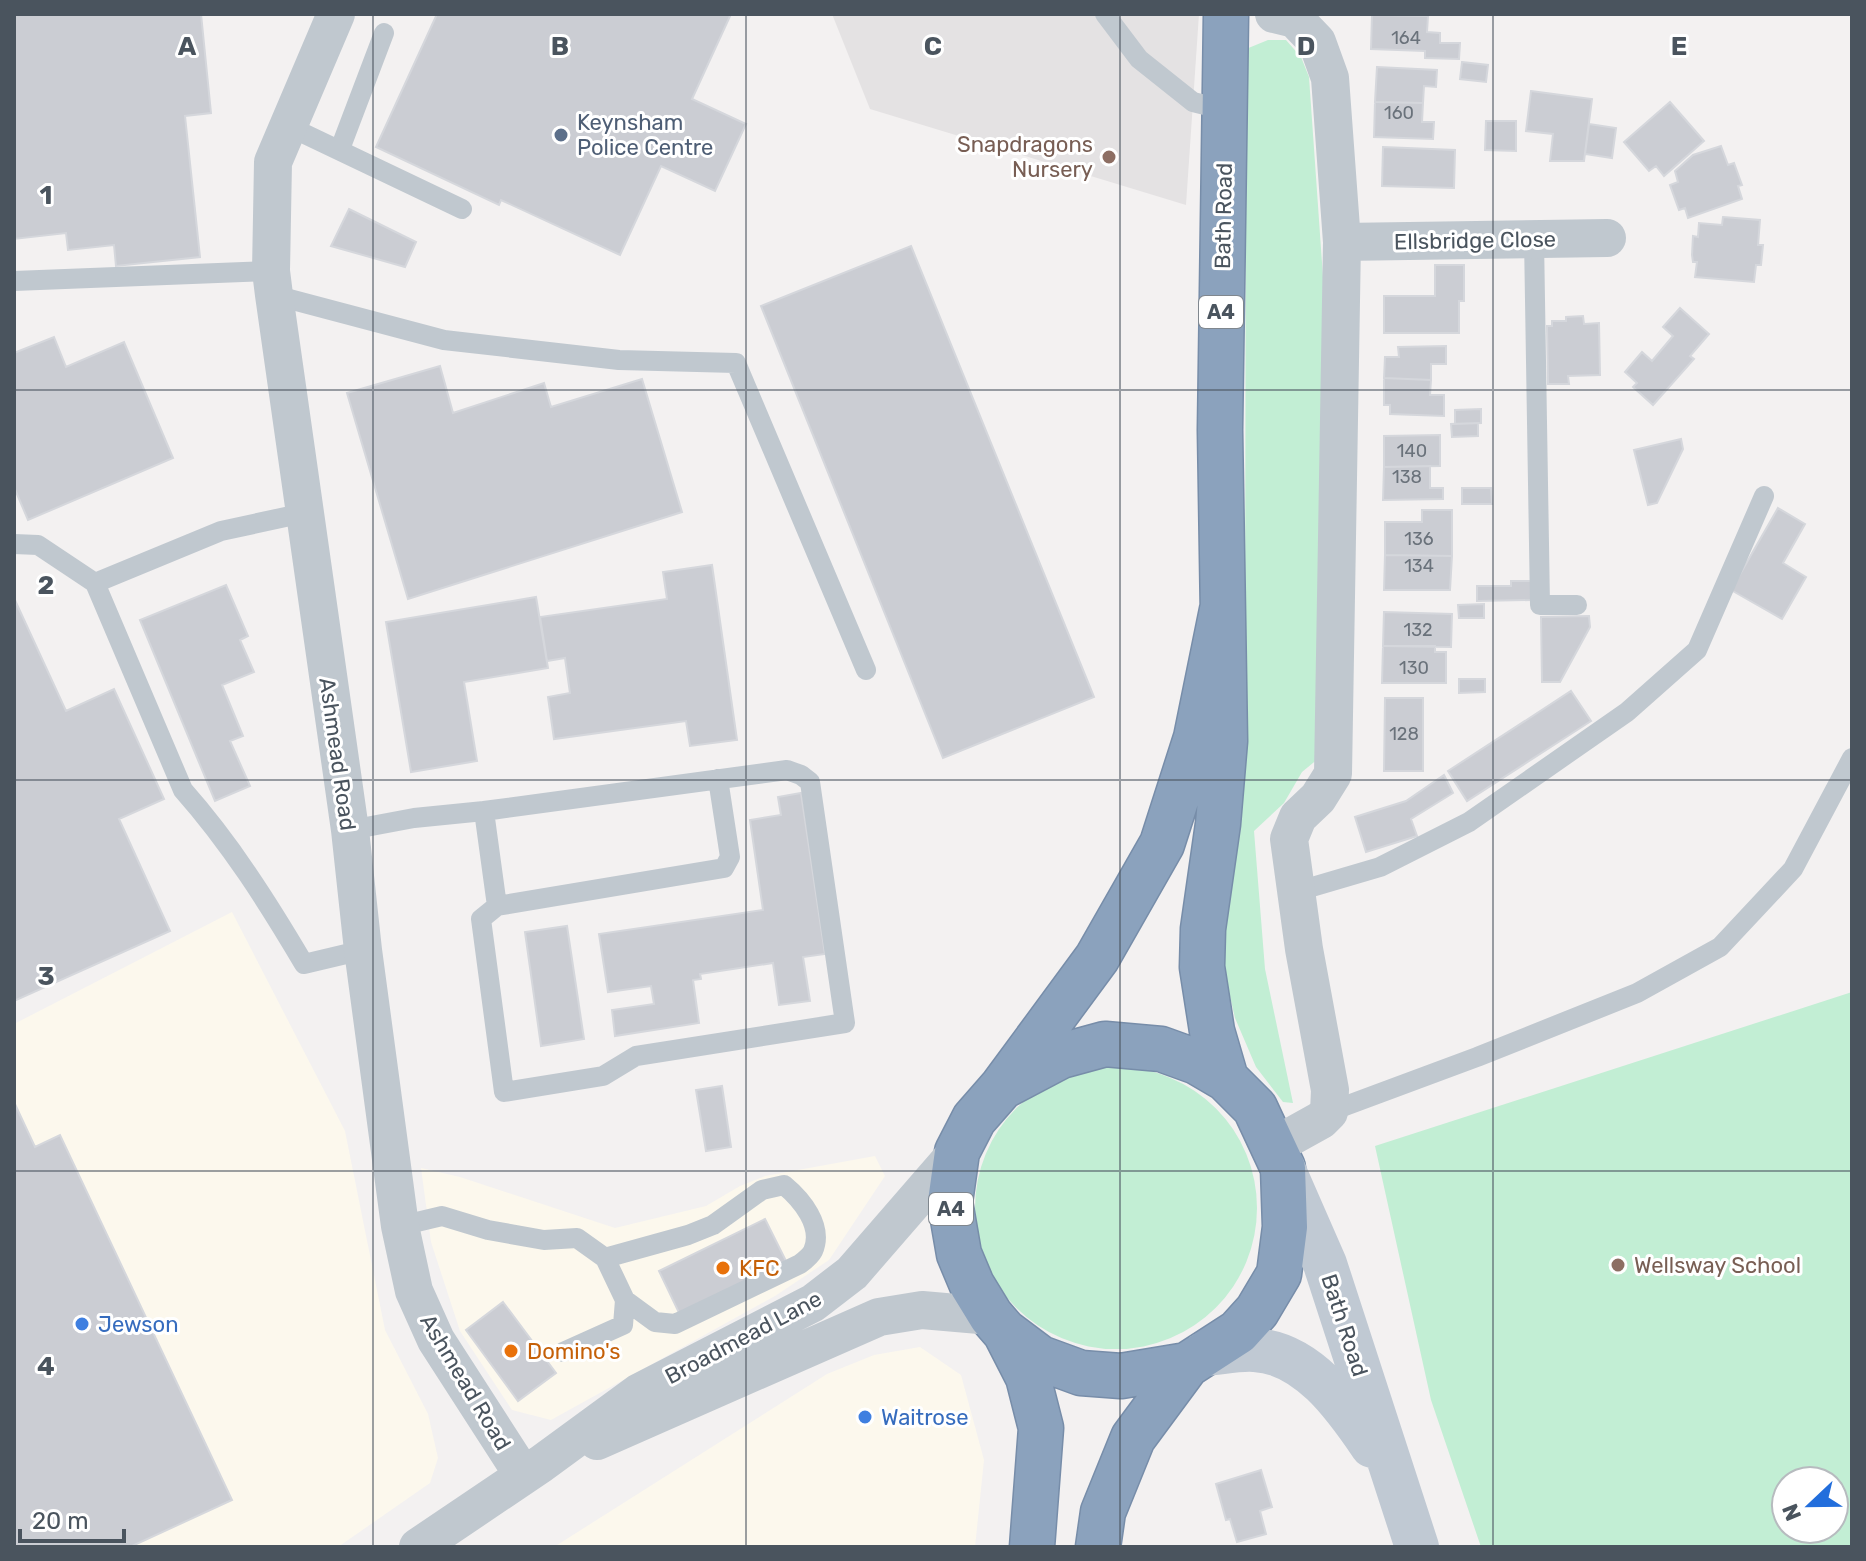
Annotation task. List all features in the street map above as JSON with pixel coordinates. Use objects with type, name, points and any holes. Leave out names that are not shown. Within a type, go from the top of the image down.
[{"type":"highway","name":"Bath Road","points":[[1222,610],[1220,430],[1226,14]]},
{"type":"highway","name":"A4","points":[[1222,610],[1225,741],[1218,824],[1203,929],[1202,967],[1212,1031],[1226,1079]]},
{"type":"highway","name":"A4","points":[[1032,1547],[1041,1428],[1028,1377],[972,1285],[959,1254],[950,1202],[957,1152],[974,1119],[1002,1087],[1097,958],[1162,844],[1196,738],[1222,610]]},
{"type":"highway","name":"A4","points":[[998,1324],[1040,1358],[1081,1373],[1121,1376],[1195,1359],[1238,1332],[1257,1311],[1279,1274],[1285,1227],[1278,1157],[1255,1108],[1226,1079],[1197,1062],[1161,1049],[1105,1044],[1061,1056],[1002,1087]]},
{"type":"highway","name":"A4","points":[[1098,1547],[1103,1512],[1133,1438],[1195,1359]]},
{"type":"main road","name":"Bath Road","points":[[1278,1157],[1325,1264],[1417,1547]]},
{"type":"main road","name":"Bath Road","points":[[1195,1359],[1256,1350],[1300,1364],[1343,1404],[1398,1484]]},
{"type":"street","name":"Ashmead Road","points":[[336,14],[273,162],[272,283],[350,830],[400,1226],[414,1291],[436,1340],[532,1469]]},
{"type":"street","points":[[1274,14],[1295,19],[1317,42],[1330,78],[1342,242],[1333,774],[1318,798],[1298,817],[1289,839],[1295,892],[1330,1090],[1329,1112],[1278,1157]]},
{"type":"street","name":"Ellsbridge Close","points":[[1342,242],[1607,238]]},
{"type":"street","name":"Broadmead Lane","points":[[430,1545],[638,1393],[813,1303],[852,1273],[957,1152]]},
{"type":"street","name":"Broadmead Lane","points":[[532,1469],[879,1317],[922,1310],[998,1324]]},
{"type":"lane","points":[[1105,14],[1139,59],[1193,102],[1225,110]]},
{"type":"lane","points":[[340,149],[384,33]]},
{"type":"lane","points":[[288,126],[462,209]]},
{"type":"lane","points":[[1534,239],[1540,605],[1577,605]]},
{"type":"lane","points":[[14,281],[272,283],[444,340],[619,360],[736,363],[866,670]]},
{"type":"lane","points":[[1295,892],[1380,867],[1469,822],[1627,712],[1697,650],[1764,496]]},
{"type":"lane","points":[[95,583],[221,531],[304,513]]},
{"type":"lane","points":[[14,544],[38,545],[95,583],[183,790],[207,817],[267,900],[304,964],[363,950]]},
{"type":"lane","points":[[1329,1112],[1637,993],[1720,947],[1793,869],[1852,758]]},
{"type":"lane","points":[[350,830],[414,818],[787,770],[810,782],[845,1023],[636,1056],[603,1076],[504,1092],[481,919],[497,906],[724,868],[730,857],[718,779]]},
{"type":"lane","points":[[484,811],[497,906]]},
{"type":"lane","points":[[400,1226],[442,1216],[488,1230],[544,1240],[577,1238],[605,1258],[625,1300],[655,1322],[675,1324],[800,1264],[813,1251],[816,1230],[802,1200],[784,1185],[762,1190],[713,1225],[605,1258]]},
{"type":"lane","points":[[563,1352],[623,1325],[625,1300]]},
{"type":"shaded area","name":"Snapdragons Nursery","points":[[832,14],[1199,14],[1186,205],[870,109]]},
{"type":"shaded area","points":[[232,912],[345,1131],[385,1330],[428,1414],[438,1458],[430,1483],[338,1547],[14,1547],[14,1024]]},
{"type":"shaded area","points":[[875,1156],[885,1176],[829,1260],[775,1296],[551,1420],[512,1410],[460,1331],[431,1242],[421,1168],[460,1177],[615,1228],[706,1206],[740,1186],[765,1176]]},
{"type":"shaded area","name":"Waitrose","points":[[920,1347],[961,1375],[984,1460],[975,1547],[554,1547],[827,1374],[874,1355]]},
{"type":"green space","points":[[1268,40],[1286,40],[1301,57],[1309,77],[1323,277],[1319,758],[1302,772],[1284,803],[1254,831],[1265,969],[1293,1103],[1283,1102],[1256,1067],[1235,1018],[1221,937],[1245,711],[1246,49]]},
{"type":"green space","name":"Wellsway School","points":[[1852,992],[1852,1547],[1481,1547],[1431,1400],[1375,1146]]},
{"type":"green space","points":[[1130,1067],[1183,1083],[1216,1108],[1247,1154],[1255,1180],[1255,1236],[1247,1262],[1216,1308],[1170,1339],[1144,1347],[1102,1349],[1049,1333],[1026,1317],[1007,1298],[991,1275],[977,1236],[975,1194],[991,1141],[1007,1118],[1026,1099],[1049,1083],[1088,1069]]},
{"type":"building","points":[[14,14],[201,14],[211,113],[185,116],[200,257],[116,266],[114,245],[68,250],[66,233],[14,239]]},
{"type":"building","name":"Keynsham Police Centre","points":[[437,14],[731,14],[692,99],[746,124],[715,191],[661,166],[620,255],[501,200],[499,205],[376,147]]},
{"type":"building","points":[[1372,15],[1428,16],[1427,32],[1440,33],[1440,43],[1460,43],[1459,59],[1425,58],[1425,51],[1371,49]]},
{"type":"building","points":[[1462,62],[1488,65],[1486,82],[1460,79]]},
{"type":"building","points":[[1377,67],[1437,70],[1436,87],[1424,86],[1423,103],[1375,102]]},
{"type":"building","points":[[1531,91],[1592,99],[1584,161],[1550,161],[1553,134],[1526,131]]},
{"type":"building","points":[[1375,102],[1423,103],[1422,122],[1434,122],[1433,139],[1374,137]]},
{"type":"building","points":[[1670,102],[1704,141],[1664,176],[1656,166],[1649,171],[1624,142]]},
{"type":"building","points":[[1486,121],[1516,121],[1516,151],[1485,150]]},
{"type":"building","points":[[1589,124],[1616,128],[1612,158],[1585,154]]},
{"type":"building","points":[[1721,146],[1728,165],[1734,163],[1742,185],[1738,186],[1742,199],[1688,218],[1685,208],[1679,210],[1670,185],[1678,182],[1675,171],[1693,155]]},
{"type":"building","points":[[1383,147],[1455,150],[1454,188],[1382,186]]},
{"type":"building","points":[[349,209],[416,242],[405,267],[331,246]]},
{"type":"building","points":[[1723,217],[1760,220],[1758,245],[1763,245],[1761,265],[1756,265],[1754,282],[1695,277],[1697,262],[1693,262],[1693,236],[1698,237],[1699,223],[1722,225]]},
{"type":"building","points":[[911,246],[1094,697],[943,758],[761,306]]},
{"type":"building","points":[[1435,265],[1464,265],[1464,301],[1459,301],[1459,333],[1384,333],[1384,296],[1435,296]]},
{"type":"building","points":[[1680,308],[1709,334],[1690,356],[1694,359],[1653,405],[1633,387],[1637,383],[1625,372],[1642,352],[1652,361],[1673,336],[1663,327]]},
{"type":"building","points":[[1583,316],[1584,324],[1599,323],[1600,375],[1568,376],[1569,384],[1548,384],[1547,326],[1552,326],[1552,321],[1566,321],[1566,317]]},
{"type":"building","points":[[54,337],[66,367],[124,342],[173,458],[28,520],[14,487],[14,353]]},
{"type":"building","points":[[1446,346],[1446,364],[1431,364],[1431,380],[1384,378],[1385,357],[1399,357],[1398,347]]},
{"type":"building","points":[[440,366],[453,413],[544,383],[551,407],[642,379],[682,512],[408,599],[347,393]]},
{"type":"building","points":[[1384,378],[1431,380],[1430,395],[1444,395],[1444,416],[1390,414],[1390,405],[1384,405]]},
{"type":"building","points":[[1481,409],[1481,423],[1455,424],[1455,410]]},
{"type":"building","points":[[1478,423],[1478,436],[1452,437],[1451,424]]},
{"type":"building","points":[[1440,435],[1440,466],[1384,467],[1384,436]]},
{"type":"building","points":[[1681,439],[1683,449],[1657,503],[1648,505],[1634,450]]},
{"type":"building","points":[[1430,466],[1430,488],[1443,488],[1443,499],[1383,500],[1384,467]]},
{"type":"building","points":[[1462,488],[1491,488],[1492,504],[1462,504]]},
{"type":"building","points":[[1778,508],[1805,524],[1783,563],[1806,577],[1782,619],[1731,590]]},
{"type":"building","points":[[1422,510],[1452,510],[1452,556],[1385,555],[1385,522],[1422,522]]},
{"type":"building","points":[[1385,555],[1452,556],[1450,590],[1384,590]]},
{"type":"building","points":[[712,565],[737,740],[690,746],[686,721],[554,739],[548,697],[570,693],[565,658],[547,661],[540,617],[667,599],[663,572]]},
{"type":"building","points":[[1511,581],[1531,581],[1531,600],[1477,601],[1477,586],[1511,586]]},
{"type":"building","points":[[226,585],[248,636],[240,640],[254,672],[222,685],[243,736],[230,741],[250,786],[215,801],[140,620]]},
{"type":"building","points":[[536,597],[548,668],[464,682],[477,761],[411,772],[386,622]]},
{"type":"building","points":[[14,598],[66,711],[114,689],[164,799],[119,819],[170,931],[14,1001]]},
{"type":"building","points":[[1484,604],[1484,618],[1459,618],[1458,605]]},
{"type":"building","points":[[1384,612],[1452,614],[1451,647],[1383,646]]},
{"type":"building","points":[[1589,616],[1590,627],[1560,682],[1542,682],[1541,617]]},
{"type":"building","points":[[1383,646],[1435,646],[1435,652],[1446,652],[1446,683],[1382,683]]},
{"type":"building","points":[[1459,679],[1485,679],[1485,692],[1459,693]]},
{"type":"building","points":[[1571,691],[1591,721],[1467,801],[1448,771]]},
{"type":"building","points":[[1385,698],[1423,698],[1423,771],[1384,771]]},
{"type":"building","points":[[1444,775],[1453,793],[1411,819],[1417,836],[1366,852],[1355,817],[1406,801]]},
{"type":"building","points":[[801,793],[825,954],[803,957],[810,1001],[779,1005],[773,963],[700,974],[701,979],[693,980],[699,1023],[615,1036],[612,1010],[654,1004],[651,986],[608,992],[599,934],[763,910],[750,820],[781,815],[778,797]]},
{"type":"building","points":[[567,926],[584,1039],[541,1046],[525,932]]},
{"type":"building","points":[[722,1086],[731,1147],[706,1151],[696,1090]]},
{"type":"building","name":"Jewson","points":[[14,1102],[35,1147],[60,1135],[232,1500],[130,1547],[14,1547]]},
{"type":"building","name":"KFC","points":[[765,1219],[788,1265],[681,1317],[659,1271]]},
{"type":"building","name":"Domino's","points":[[503,1302],[556,1373],[518,1401],[466,1330]]},
{"type":"building","points":[[1261,1470],[1272,1507],[1260,1511],[1266,1534],[1237,1542],[1230,1519],[1226,1520],[1216,1484]]},
{"type":"place","name":"Keynsham Police Centre","points":[[561,135]]},
{"type":"place","name":"Snapdragons Nursery","points":[[1109,157]]},
{"type":"place","name":"Wellsway School","points":[[1618,1265]]},
{"type":"place","name":"KFC","points":[[723,1268]]},
{"type":"place","name":"Jewson","points":[[82,1324]]},
{"type":"place","name":"Domino's","points":[[511,1351]]},
{"type":"place","name":"Waitrose","points":[[865,1417]]}]
